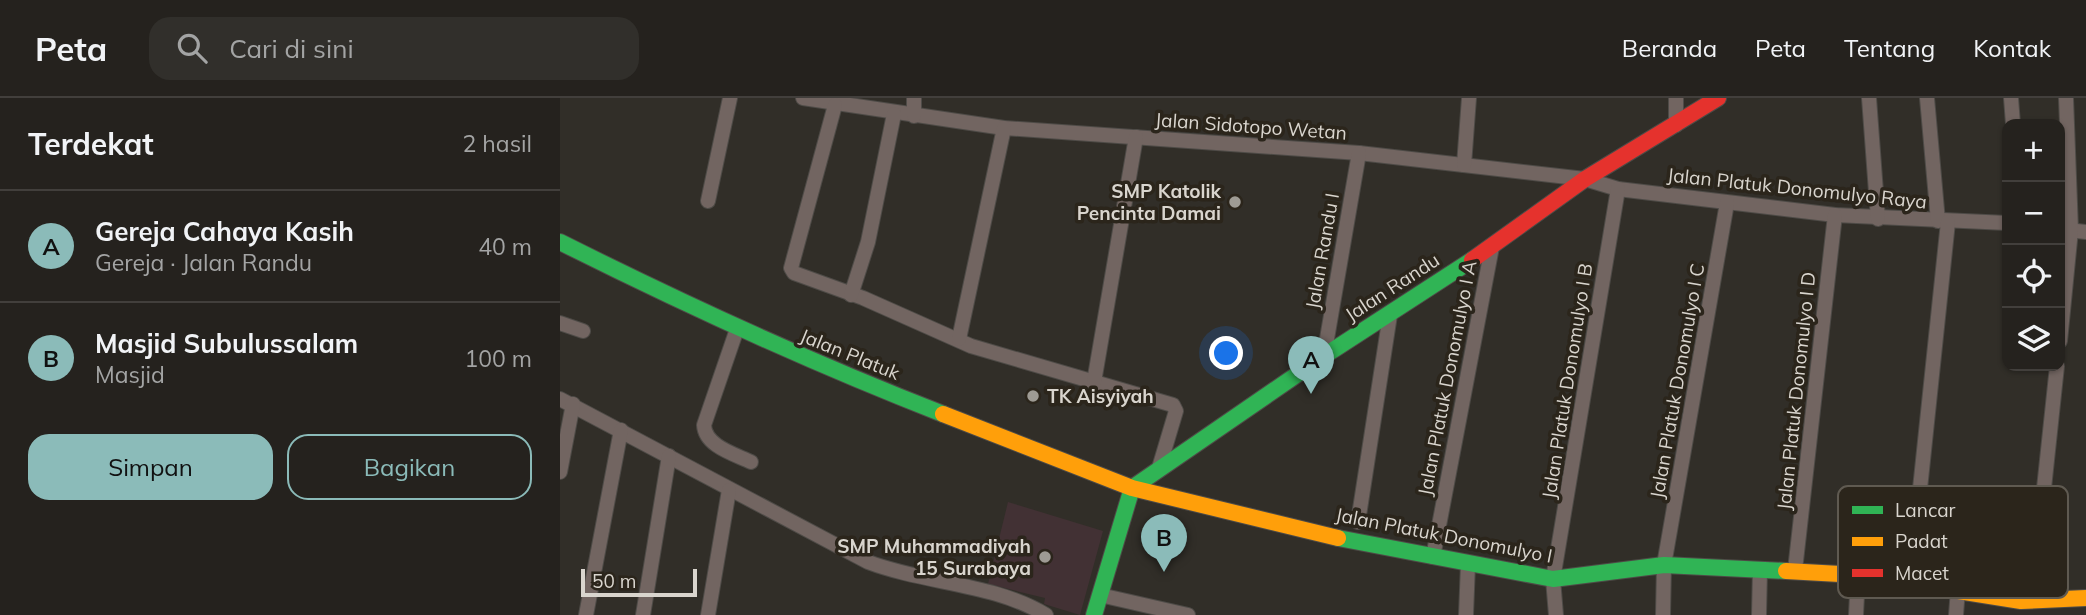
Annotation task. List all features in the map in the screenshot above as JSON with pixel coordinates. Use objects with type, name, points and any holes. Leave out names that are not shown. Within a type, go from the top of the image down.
[{"type":"street","points":[[708,201],[730,98]]},
{"type":"street","name":"Jalan Sidotopo Wetan","points":[[803,98],[894,114],[1004,128],[1359,153],[1585,179]]},
{"type":"street","points":[[914,98],[914,116]]},
{"type":"street","points":[[1464,165],[1469,98]]},
{"type":"street","points":[[1676,98],[1676,125]]},
{"type":"street","name":"Jalan Randu","points":[[1132,488],[1324,356],[1492,247],[1585,179],[1718,98]]},
{"type":"street","points":[[1869,98],[1878,219]]},
{"type":"street","points":[[1919,486],[1943,221],[1927,98]]},
{"type":"street","points":[[2011,98],[2013,119]]},
{"type":"street","points":[[2064,308],[2072,230],[2066,98]]},
{"type":"street","points":[[835,105],[791,268],[794,273],[971,346],[1173,405],[1176,411],[1159,468]]},
{"type":"street","points":[[851,295],[868,242],[894,114]]},
{"type":"street","points":[[959,339],[1004,128]]},
{"type":"street","points":[[1094,382],[1136,137]]},
{"type":"street","name":"Jalan Randu I","points":[[1324,356],[1359,153]]},
{"type":"street","name":"Jalan Platuk Donomulyo Raya","points":[[1585,179],[1618,189],[1835,215],[2002,223]]},
{"type":"street","name":"Jalan Platuk Donomulyo I B","points":[[1556,615],[1553,579],[1618,189]]},
{"type":"street","name":"Jalan Platuk Donomulyo I C","points":[[1663,615],[1664,565],[1727,203]]},
{"type":"street","name":"Jalan Platuk Donomulyo I D","points":[[1795,570],[1835,215]]},
{"type":"street","name":"Jalan Platuk","points":[[562,247],[836,372],[1132,488]]},
{"type":"street","name":"Jalan Platuk Donomulyo I A","points":[[1433,557],[1492,247]]},
{"type":"street","points":[[1358,522],[1390,314]]},
{"type":"street","points":[[560,323],[583,331]]},
{"type":"street","points":[[737,329],[704,425],[705,433],[714,443],[751,462]]},
{"type":"street","points":[[2044,486],[2056,371]]},
{"type":"street","points":[[560,472],[567,402],[868,562],[923,579],[1005,595],[1046,615]]},
{"type":"street","points":[[586,615],[621,430]]},
{"type":"street","points":[[643,615],[669,456]]},
{"type":"street","points":[[1094,615],[1132,488]]},
{"type":"street","name":"Jalan Platuk Donomulyo I","points":[[1132,488],[1433,557],[1553,579],[1664,565],[1838,573]]},
{"type":"street","points":[[708,615],[729,490]]},
{"type":"street","points":[[1466,615],[1468,564]]},
{"type":"street","points":[[1759,615],[1760,569]]},
{"type":"street","points":[[1100,595],[1188,615]]},
{"type":"street","name":"Jalan Platuk Donomulyo I","points":[[2014,598],[2051,607],[2086,598]]},
{"type":"shaded area","name":"SMP Muhammadiyah 15 Surabaya","points":[[1008,502],[1103,531],[1080,615],[1044,604],[1045,598],[988,584]]},
{"type":"traffic: fast","points":[[560,242],[750,332],[943,414]]},
{"type":"traffic: fast","points":[[1094,615],[1132,488],[1324,356],[1472,260]]},
{"type":"traffic: fast","points":[[1338,538],[1553,579],[1664,565],[1786,571]]},
{"type":"traffic: slow","points":[[943,414],[1132,488],[1338,538]]},
{"type":"traffic: slow","points":[[1786,571],[1838,574]]},
{"type":"traffic: slow","points":[[2002,598],[2021,601],[2086,598]]},
{"type":"traffic: jam","points":[[1472,260],[1585,179],[1718,98]]},
{"type":"place","name":"SMP Katolik Pencinta Damai","points":[[1235,202]]},
{"type":"place","name":"Gereja Cahaya Kasih","points":[[1311,394]]},
{"type":"place","name":"TK Aisyiyah","points":[[1033,396]]},
{"type":"place","name":"SMP Muhammadiyah 15 Surabaya","points":[[1045,557]]},
{"type":"place","name":"Masjid Subulussalam","points":[[1164,572]]}]
